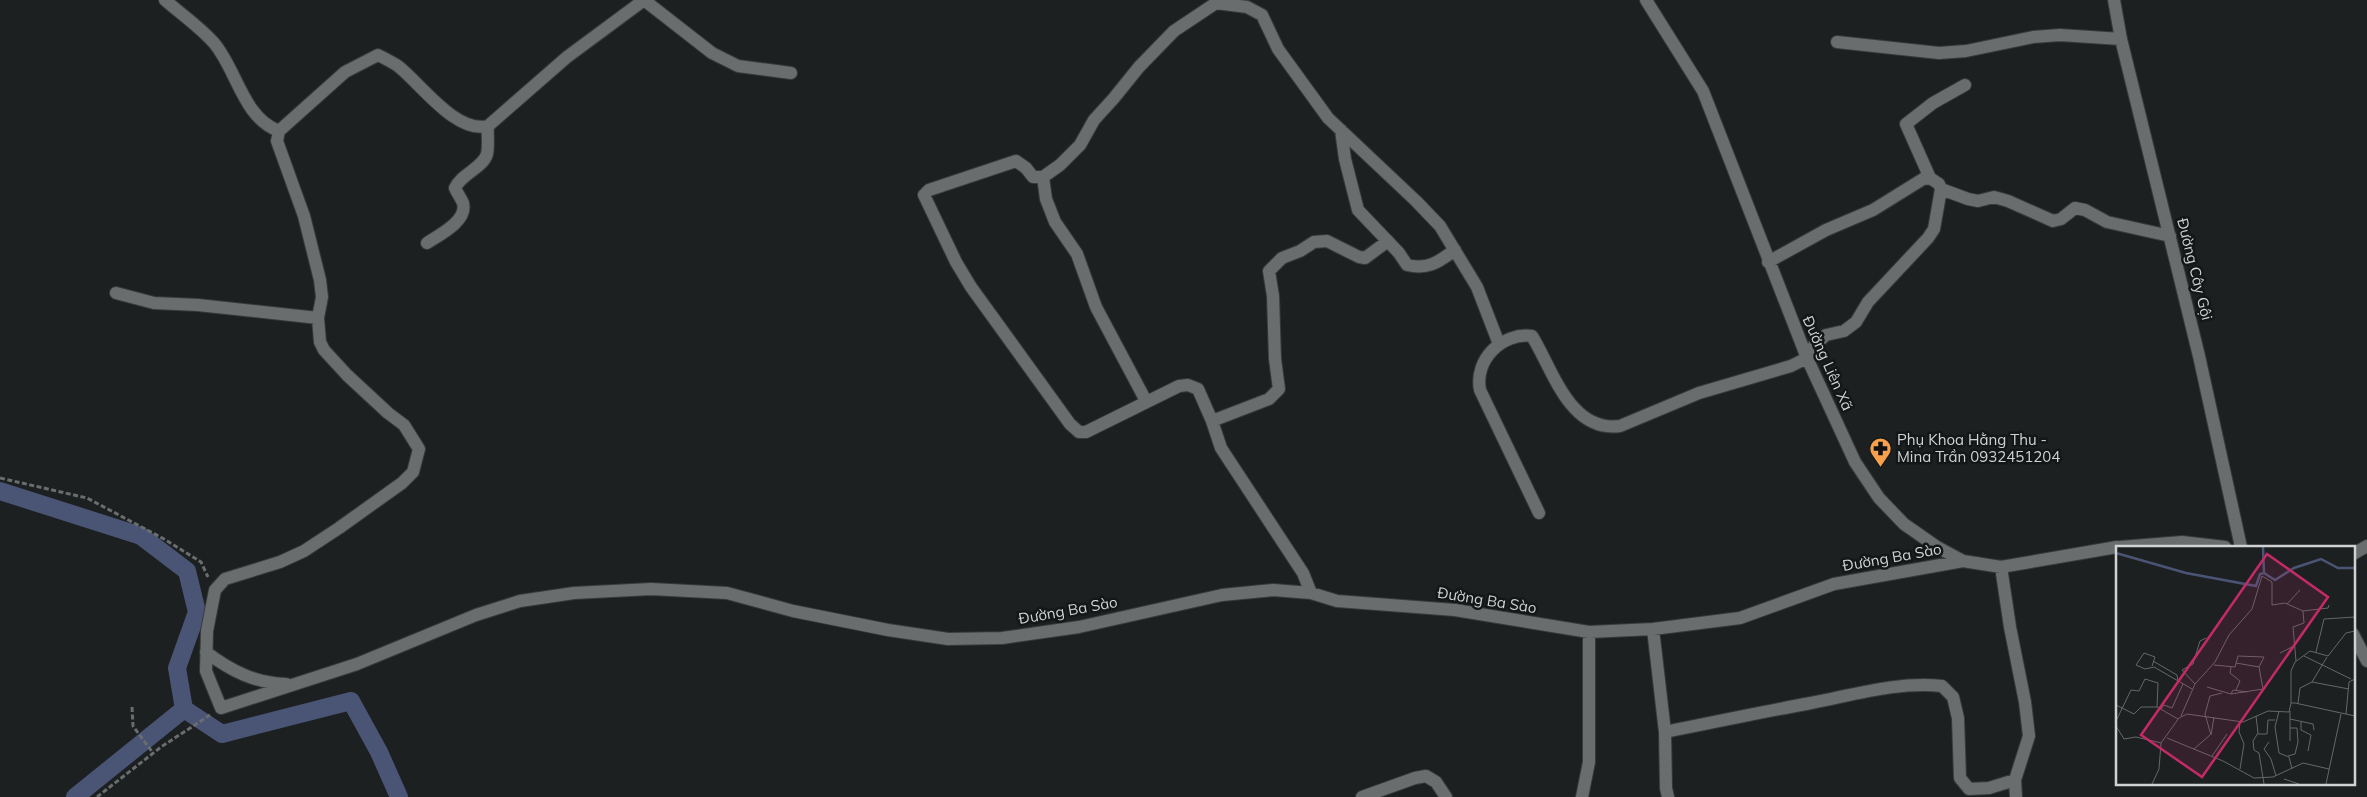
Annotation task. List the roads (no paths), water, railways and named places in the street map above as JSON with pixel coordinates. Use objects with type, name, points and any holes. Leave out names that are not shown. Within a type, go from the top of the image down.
[{"type":"street","points":[[165,0],[214,44],[241,90],[263,122],[279,131]]},
{"type":"street","points":[[296,684],[270,683],[248,678],[226,667],[206,652],[207,631],[215,590],[226,580],[239,574],[280,562],[304,550],[394,488],[413,472],[419,449],[413,436],[404,425],[388,413],[329,358],[320,342],[318,318],[322,297],[320,280],[304,216],[278,141],[279,131],[345,72],[378,55],[398,66],[452,116],[473,126],[488,126],[567,57],[644,0],[712,53],[738,66],[791,72]]},
{"type":"street","name":"Đường Liên Xã","points":[[1647,0],[1702,91],[1806,358],[1855,462],[1879,498],[1904,524],[1937,547],[1963,561],[2000,567],[2116,548]]},
{"type":"street","name":"Đường Cây Gội","points":[[2114,0],[2121,39],[2199,356],[2241,546]]},
{"type":"street","points":[[1311,593],[1299,567],[1221,448],[1198,389],[1188,385],[1179,386],[1086,432],[1079,432],[1070,424],[971,287],[956,262],[924,195],[929,190],[1016,161],[1026,168],[1033,178],[1043,177],[1060,165],[1080,145],[1094,120],[1139,67],[1174,31],[1216,3],[1247,8],[1262,15],[1278,49],[1328,118],[1440,226],[1477,287],[1499,344]]},
{"type":"street","points":[[1837,42],[1939,53],[1966,51],[2034,37],[2060,35],[2121,39]]},
{"type":"street","points":[[1539,513],[1480,390],[1478,378],[1481,366],[1499,344],[1523,335],[1532,336],[1567,399],[1582,417],[1592,424],[1607,428],[1620,426],[1698,393],[1791,366],[1806,358],[1815,344],[1826,335],[1844,331],[1856,322],[1868,302],[1902,265],[1923,246],[1934,229],[1941,190],[1939,184],[1930,178],[1906,124],[1933,104],[1965,86]]},
{"type":"street","points":[[427,243],[455,223],[463,212],[463,204],[455,188],[459,180],[487,155],[488,126]]},
{"type":"street","points":[[1341,130],[1345,159],[1358,210],[1388,240],[1407,265],[1421,268],[1436,263],[1455,250]]},
{"type":"street","points":[[1043,177],[1046,198],[1054,222],[1076,254],[1096,307],[1146,401]]},
{"type":"street","points":[[1768,262],[1826,230],[1873,210],[1906,188],[1930,178]]},
{"type":"street","points":[[1941,190],[1968,199],[1978,200],[1994,197],[2008,201],[2053,221],[2061,219],[2075,208],[2085,210],[2108,222],[2170,236]]},
{"type":"street","points":[[1212,421],[1270,398],[1278,389],[1273,296],[1269,272],[1282,258],[1300,251],[1314,242],[1327,241],[1365,258],[1388,240]]},
{"type":"street","points":[[116,293],[154,304],[198,305],[318,318]]},
{"type":"street","name":"Đường Liên Xã","points":[[2132,546],[2182,542],[2216,546]]},
{"type":"street","points":[[2354,553],[2367,546]]},
{"type":"street","name":"Đường Ba Sào","points":[[206,652],[206,671],[221,708],[357,664],[476,615],[520,601],[574,594],[651,589],[727,593],[793,611],[888,630],[948,639],[1002,638],[1079,627],[1222,595],[1273,590],[1311,593],[1337,601],[1455,610],[1589,632],[1652,629],[1740,618],[1834,584],[1963,561]]},
{"type":"street","points":[[2000,567],[2025,702],[2029,736],[2016,780],[2016,797]]},
{"type":"street","points":[[1652,629],[1665,732],[1666,788],[1668,797]]},
{"type":"street","points":[[1582,797],[1589,762],[1589,632]]},
{"type":"street","points":[[2354,636],[2367,661]]},
{"type":"street","points":[[1665,732],[1856,694],[1927,684],[1942,686],[1953,697],[1958,718],[1960,778],[1969,789],[1989,788],[2016,780]]},
{"type":"street","points":[[1362,797],[1415,778],[1426,776],[1436,782],[1446,797]]},
{"type":"waterway","points":[[0,491],[141,536],[187,571],[197,612],[177,668],[184,709],[222,734],[351,701],[379,752],[399,797]]},
{"type":"waterway","points":[[75,797],[184,709]]},
{"type":"place","name":"Phụ Khoa Hằng Thu - Mina Trần 0932451204","points":[[1881,467]]}]
